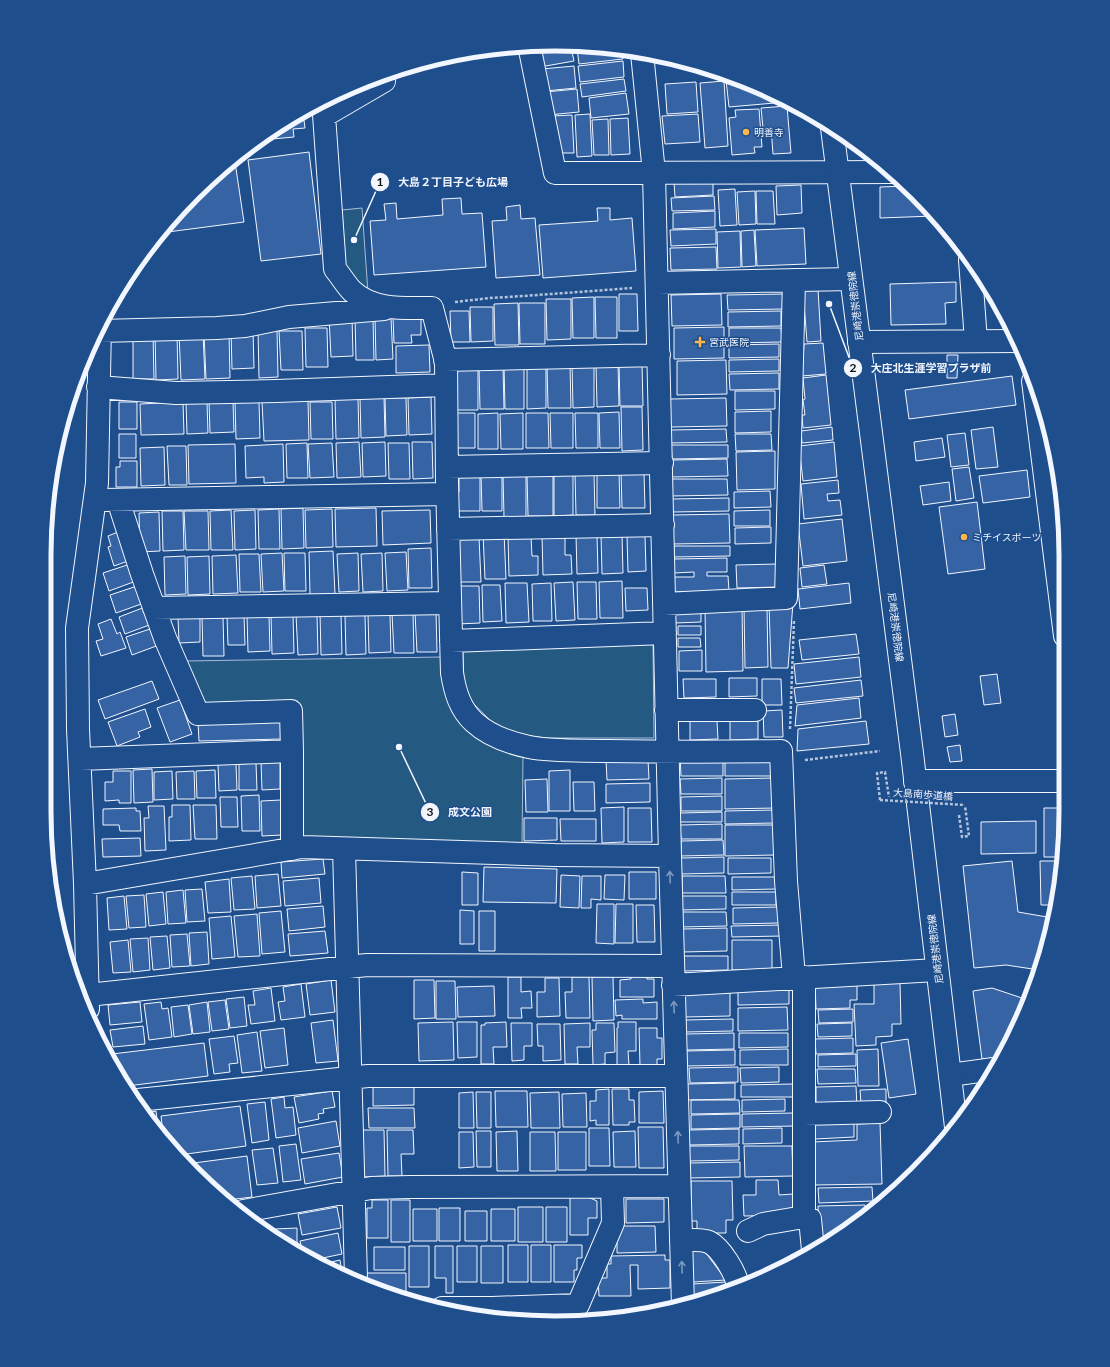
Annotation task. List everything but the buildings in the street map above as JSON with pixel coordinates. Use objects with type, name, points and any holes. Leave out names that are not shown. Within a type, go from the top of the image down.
[{"type":"street","points":[[530,52],[555,173],[882,172]]},
{"type":"street","points":[[643,59],[654,172],[662,463],[666,710],[683,1300]]},
{"type":"street","points":[[375,84],[324,109],[335,269],[353,291],[362,298],[377,305],[402,308]]},
{"type":"street","name":"尼崎港崇徳院線","points":[[833,135],[915,781],[955,1119]]},
{"type":"street","points":[[971,270],[976,341]]},
{"type":"street","points":[[657,285],[851,279]]},
{"type":"street","points":[[664,604],[786,598],[794,280]]},
{"type":"street","points":[[106,327],[217,328],[245,326],[289,317],[402,308],[432,308],[445,360],[452,674],[455,691],[461,706],[474,722],[488,732],[510,742],[529,747],[549,749],[668,752],[781,751],[786,881],[799,977],[804,1114],[804,1216]]},
{"type":"street","points":[[100,339],[97,483],[77,628],[77,674],[88,1002],[367,965],[673,975],[799,977],[937,970]]},
{"type":"street","points":[[859,342],[1011,341]]},
{"type":"street","points":[[445,360],[659,355]]},
{"type":"street","points":[[98,387],[176,393],[446,385]]},
{"type":"street","points":[[1036,406],[1059,588]]},
{"type":"street","points":[[447,467],[662,463]]},
{"type":"street","points":[[95,500],[447,494]]},
{"type":"street","points":[[118,500],[165,638],[198,714],[292,711],[292,849]]},
{"type":"street","points":[[448,529],[663,525]]},
{"type":"street","points":[[154,608],[450,603]]},
{"type":"street","points":[[451,641],[665,633]]},
{"type":"street","points":[[666,710],[755,710]]},
{"type":"street","points":[[80,759],[292,751]]},
{"type":"street","points":[[915,781],[1059,780]]},
{"type":"street","points":[[85,884],[302,847],[555,855],[670,856]]},
{"type":"street","points":[[344,849],[356,1275]]},
{"type":"street","points":[[950,1075],[987,1070]]},
{"type":"street","points":[[141,1100],[368,1076],[676,1076]]},
{"type":"street","points":[[804,1114],[880,1112]]},
{"type":"street","points":[[246,1210],[371,1188],[679,1186]]},
{"type":"street","points":[[468,1308],[578,1304],[613,1223],[612,1187]]},
{"type":"street","points":[[748,1231],[763,1224],[804,1216],[810,1219],[812,1245]]},
{"type":"street","points":[[680,1241],[693,1240],[709,1242],[720,1251],[729,1265],[736,1282]]},
{"type":"path","points":[[432,308],[439,304],[490,298],[657,285]]},
{"type":"path","points":[[790,731],[794,615]]},
{"type":"path","points":[[804,760],[880,751]]},
{"type":"path","name":"大島南歩道橋","points":[[889,797],[885,772],[877,773],[880,800],[965,805],[969,836],[962,837],[959,815]]},
{"type":"shaded area","points":[[362,208],[368,293],[346,270],[342,210]]},
{"type":"shaded area","points":[[649,642],[653,645],[654,738],[547,738],[522,735],[506,730],[493,723],[467,697],[464,686],[463,652],[472,647]]},
{"type":"shaded area","points":[[442,657],[444,687],[523,755],[522,844],[303,838],[298,702],[203,705],[184,661]]},
{"type":"place","name":"明善寺","points":[[746,132]]},
{"type":"place","name":"大島２丁目子ども広場","points":[[354,240]]},
{"type":"place","name":"大庄北生涯学習プラザ前","points":[[829,304]]},
{"type":"place","name":"宮武医院","points":[[700,342]]},
{"type":"place","name":"ミチイスポーツ","points":[[964,537]]},
{"type":"place","name":"成文公園","points":[[399,747]]}]
